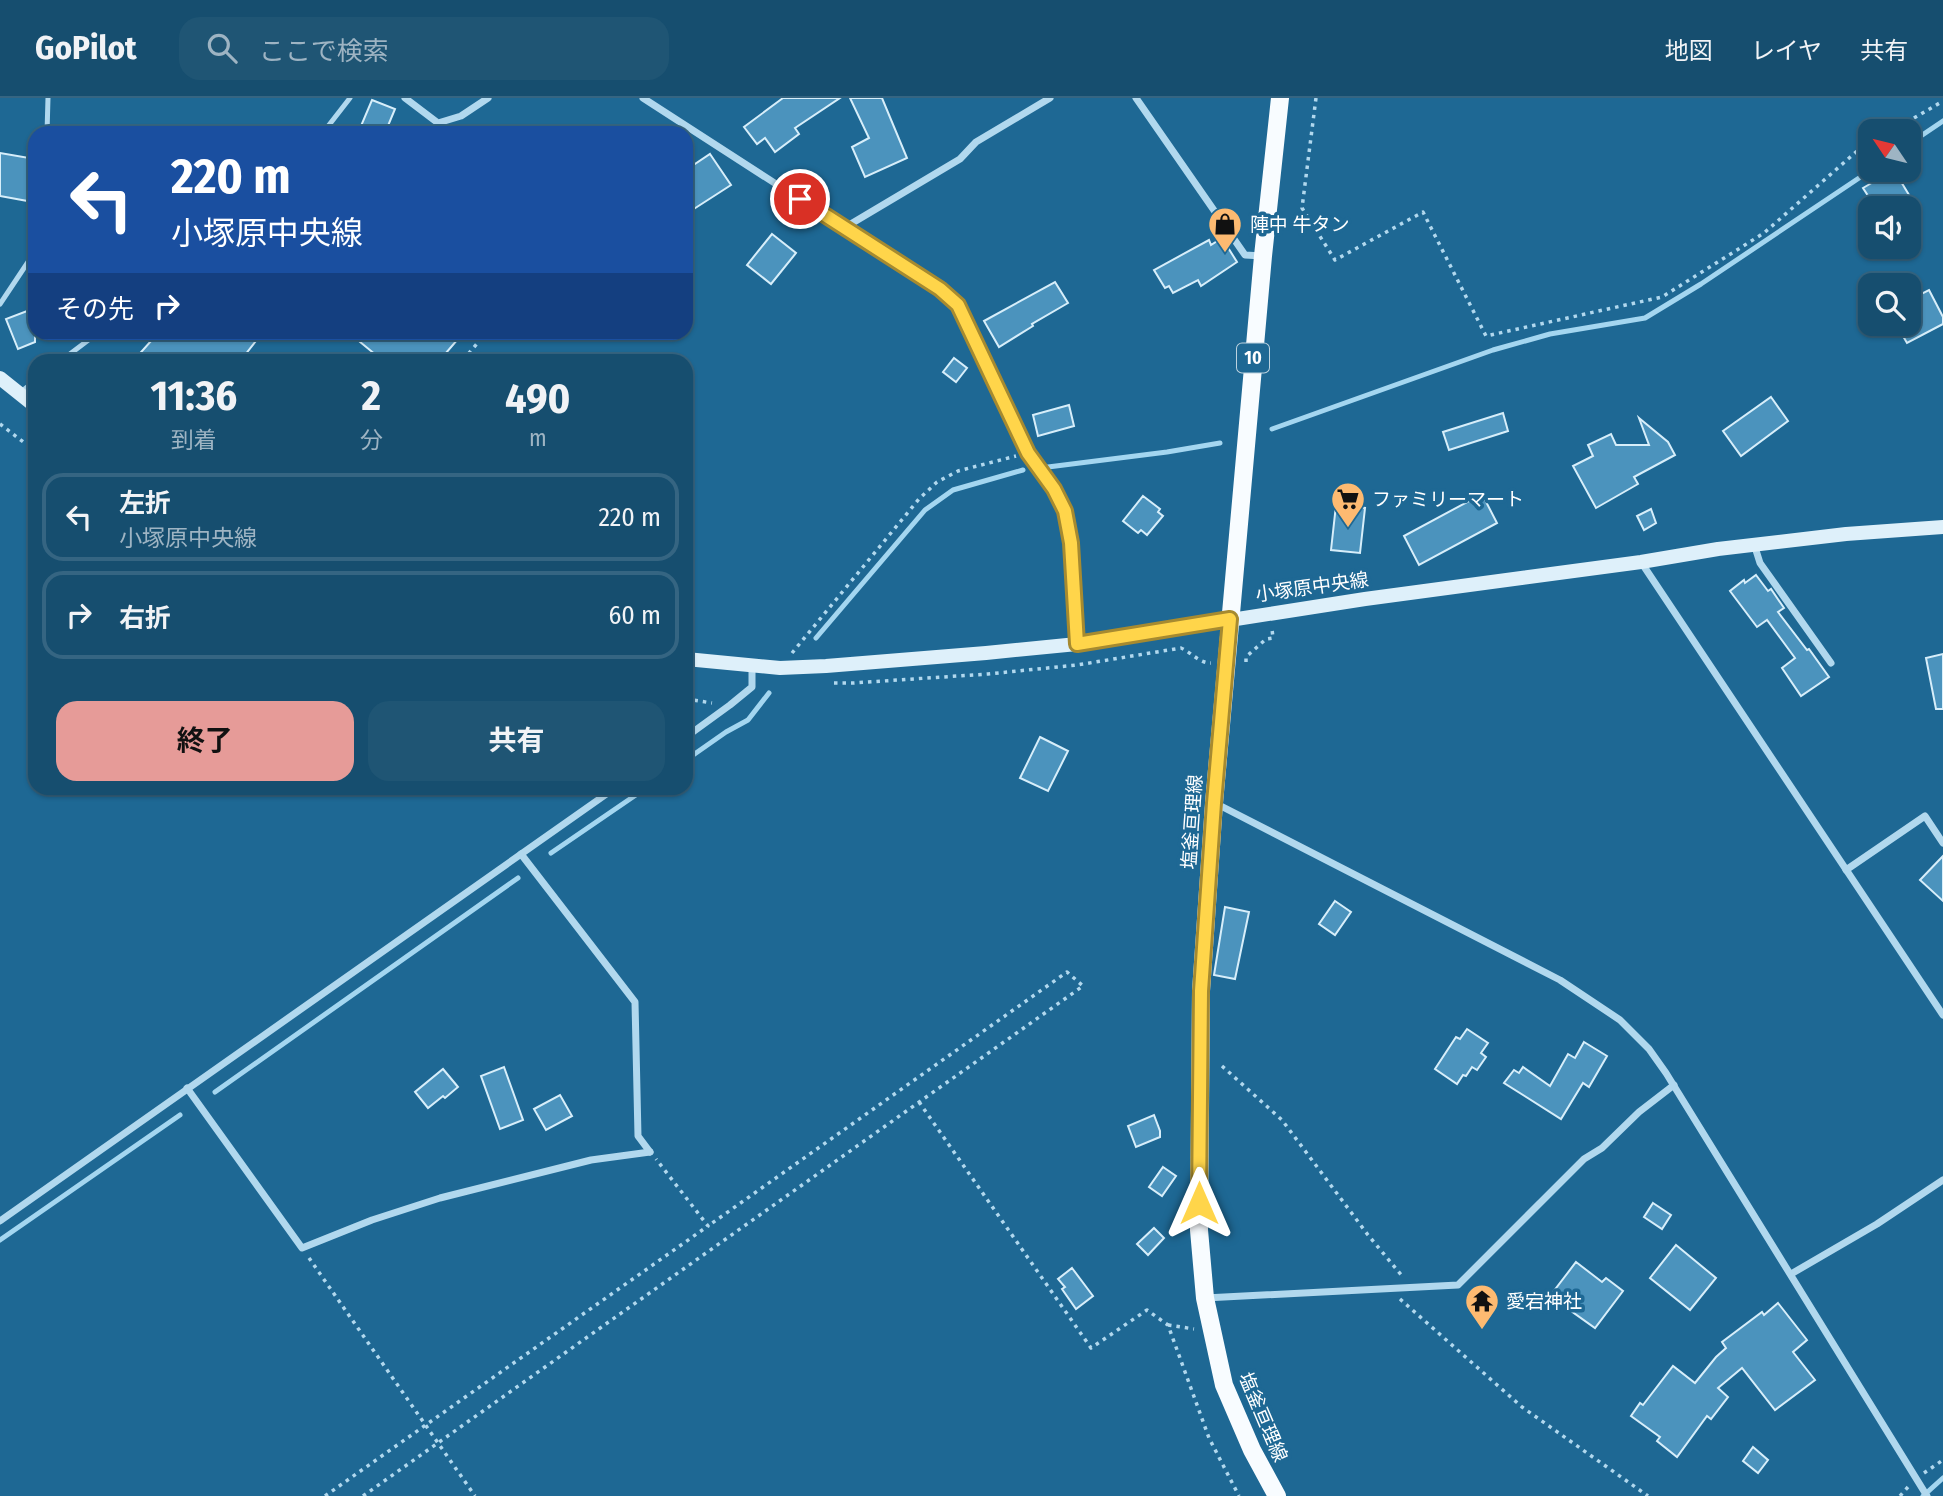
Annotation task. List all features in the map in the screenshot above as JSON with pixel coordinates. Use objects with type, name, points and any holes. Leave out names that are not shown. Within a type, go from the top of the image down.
[{"type":"main road","name":"塩釜亘理線","points":[[1277,1496],[1252,1450],[1224,1385],[1205,1298],[1199,1230],[1201,991],[1214,803],[1263,256],[1280,98]]},
{"type":"street","points":[[405,98],[438,123],[461,116],[488,98]]},
{"type":"street","points":[[643,98],[686,126]]},
{"type":"street","points":[[844,228],[960,159],[976,142],[1050,98]]},
{"type":"street","points":[[1136,98],[1245,255],[1263,256]]},
{"type":"street","points":[[693,130],[940,289],[958,305],[1028,453],[1054,489],[1065,511],[1071,543],[1077,644]]},
{"type":"street","points":[[0,378],[28,400]]},
{"type":"street","name":"小塚原中央線","points":[[693,660],[779,668],[1077,644],[1365,599],[1754,544],[1943,527]]},
{"type":"street","points":[[1754,544],[1760,563],[1831,663]]},
{"type":"street","points":[[1641,562],[1943,1015]]},
{"type":"street","points":[[693,732],[752,687],[752,665]]},
{"type":"street","points":[[0,1221],[605,795]]},
{"type":"street","points":[[1214,803],[1560,980],[1620,1020],[1649,1049],[1674,1085],[1927,1496]]},
{"type":"street","points":[[1846,870],[1925,816],[1943,843]]},
{"type":"street","points":[[187,1088],[302,1248],[372,1220],[440,1198],[591,1160],[650,1152],[638,1136],[635,1002],[521,854]]},
{"type":"street","points":[[1205,1298],[1458,1285],[1584,1159],[1602,1148],[1639,1112],[1674,1085]]},
{"type":"street","points":[[1791,1274],[1877,1224],[1943,1180]]},
{"type":"lane","points":[[47,126],[48,98]]},
{"type":"lane","points":[[328,126],[350,98]]},
{"type":"lane","points":[[0,304],[28,262]]},
{"type":"lane","points":[[70,354],[88,340]]},
{"type":"lane","points":[[19,393],[28,386]]},
{"type":"path","points":[[1316,98],[1302,208],[1335,260],[1423,212],[1486,336],[1662,297],[1764,233],[1858,151]]},
{"type":"path","points":[[1912,119],[1943,101]]},
{"type":"path","points":[[468,354],[480,340]]},
{"type":"path","points":[[0,425],[28,446]]},
{"type":"path","points":[[779,668],[919,499],[937,482],[958,471],[1028,453]]},
{"type":"path","points":[[1246,665],[1246,657],[1266,639],[1273,638],[1272,629]]},
{"type":"path","points":[[1191,643],[1191,653],[1203,663]]},
{"type":"path","points":[[693,700],[730,705]]},
{"type":"path","points":[[324,1496],[1067,972],[1083,986],[363,1496]]},
{"type":"path","points":[[1222,1066],[1282,1119],[1368,1235],[1412,1287]]},
{"type":"path","points":[[919,1102],[1091,1348],[1147,1310],[1168,1325],[1212,1332]]},
{"type":"path","points":[[650,1152],[708,1226]]},
{"type":"path","points":[[302,1248],[475,1496]]},
{"type":"path","points":[[1388,1288],[1522,1406],[1648,1496]]},
{"type":"path","points":[[1168,1325],[1209,1438],[1238,1496]]},
{"type":"building","points":[[783,98],[840,98],[795,128],[799,134],[775,152],[765,138],[757,144],[744,127]]},
{"type":"building","points":[[850,98],[882,98],[907,158],[865,177],[852,147],[869,138]]},
{"type":"building","points":[[372,100],[395,109],[388,126],[361,126]]},
{"type":"building","points":[[0,153],[28,158],[28,201],[0,196]]},
{"type":"building","points":[[710,154],[731,185],[693,209],[693,165]]},
{"type":"building","points":[[1873,182],[1901,182],[1909,195],[1868,196],[1863,188]]},
{"type":"building","points":[[772,234],[796,253],[771,284],[747,265]]},
{"type":"building","points":[[1222,238],[1237,262],[1201,286],[1198,280],[1173,293],[1169,286],[1165,288],[1154,270],[1209,240],[1211,245]]},
{"type":"building","points":[[1055,282],[1068,303],[999,347],[984,321]]},
{"type":"building","points":[[1929,290],[1943,317],[1943,324],[1921,336],[1921,294]]},
{"type":"building","points":[[28,311],[28,340],[35,342],[18,349],[6,319]]},
{"type":"building","points":[[1903,336],[1920,336],[1907,343]]},
{"type":"building","points":[[152,340],[257,340],[246,354],[139,354]]},
{"type":"building","points":[[358,340],[457,340],[445,354],[375,354]]},
{"type":"building","points":[[954,358],[967,368],[956,382],[943,372]]},
{"type":"building","points":[[1771,397],[1788,421],[1741,456],[1723,431]]},
{"type":"building","points":[[1069,405],[1074,426],[1038,436],[1033,415]]},
{"type":"building","points":[[1503,413],[1508,431],[1449,450],[1443,432]]},
{"type":"building","points":[[1639,418],[1668,442],[1675,455],[1634,477],[1638,484],[1596,508],[1573,466],[1593,456],[1588,445],[1611,434],[1616,445],[1649,445]]},
{"type":"building","points":[[1482,494],[1497,523],[1419,565],[1404,536]]},
{"type":"building","points":[[1143,496],[1160,509],[1158,512],[1163,516],[1147,535],[1141,530],[1138,533],[1123,521]]},
{"type":"building","name":"ファミリーマート","points":[[1336,505],[1365,508],[1360,553],[1331,550]]},
{"type":"building","points":[[1651,509],[1656,523],[1644,530],[1637,516]]},
{"type":"building","points":[[1756,575],[1768,591],[1771,589],[1784,608],[1778,612],[1829,677],[1801,696],[1782,668],[1795,658],[1767,620],[1757,627],[1730,591]]},
{"type":"building","points":[[1943,654],[1943,709],[1936,709],[1926,658]]},
{"type":"building","points":[[1040,737],[1068,751],[1048,791],[1020,778]]},
{"type":"building","points":[[1943,856],[1943,901],[1920,880]]},
{"type":"building","points":[[1335,901],[1351,912],[1335,935],[1319,924]]},
{"type":"building","points":[[1225,907],[1249,912],[1235,979],[1214,975]]},
{"type":"building","points":[[1467,1029],[1488,1043],[1481,1053],[1486,1057],[1477,1070],[1472,1067],[1457,1084],[1435,1069],[1456,1037],[1460,1039]]},
{"type":"building","points":[[1584,1042],[1607,1056],[1589,1087],[1583,1083],[1561,1119],[1504,1083],[1514,1070],[1519,1073],[1523,1067],[1550,1086],[1568,1054],[1575,1058]]},
{"type":"building","points":[[504,1067],[523,1120],[500,1129],[481,1076]]},
{"type":"building","points":[[443,1069],[458,1087],[428,1108],[415,1092]]},
{"type":"building","points":[[560,1095],[572,1116],[546,1130],[534,1109]]},
{"type":"building","points":[[1154,1115],[1160,1137],[1136,1147],[1128,1126]]},
{"type":"building","points":[[1163,1167],[1176,1176],[1162,1196],[1149,1187]]},
{"type":"building","points":[[1653,1203],[1671,1215],[1662,1229],[1644,1217]]},
{"type":"building","points":[[1154,1228],[1164,1238],[1148,1255],[1137,1244]]},
{"type":"building","points":[[1676,1245],[1716,1278],[1690,1310],[1650,1278]]},
{"type":"building","points":[[1576,1262],[1602,1282],[1606,1278],[1623,1291],[1595,1328],[1550,1296]]},
{"type":"building","points":[[1072,1268],[1093,1296],[1076,1309],[1058,1279]]},
{"type":"building","points":[[1778,1303],[1807,1340],[1793,1352],[1815,1380],[1775,1410],[1742,1368],[1718,1388],[1728,1397],[1711,1419],[1707,1416],[1677,1457],[1657,1441],[1660,1437],[1631,1416],[1640,1403],[1643,1405],[1673,1366],[1695,1383],[1726,1348],[1722,1342]]},
{"type":"building","points":[[1753,1447],[1768,1460],[1758,1473],[1743,1461]]},
{"type":"waterway","points":[[1922,135],[1943,121]]},
{"type":"waterway","points":[[1272,429],[1493,350],[1550,334],[1645,318],[1701,284],[1858,179]]},
{"type":"waterway","points":[[1048,467],[1220,443]]},
{"type":"waterway","points":[[816,638],[925,510],[953,490],[1023,470]]},
{"type":"waterway","points":[[693,755],[748,720],[769,693]]},
{"type":"waterway","points":[[551,853],[636,795]]},
{"type":"waterway","points":[[215,1092],[518,878]]},
{"type":"waterway","points":[[0,1240],[180,1115]]},
{"type":"waterway","points":[[1923,1496],[1943,1478]]},
{"type":"place","name":"陣中 牛タン","points":[[1225,254]]},
{"type":"place","name":"ファミリーマート","points":[[1348,529]]},
{"type":"place","name":"愛宕神社","points":[[1482,1331]]},
{"type":"route","points":[[800,199],[940,289],[958,305],[1028,453],[1054,489],[1065,511],[1071,543],[1077,644],[1230,619],[1201,991],[1199,1203]]}]
